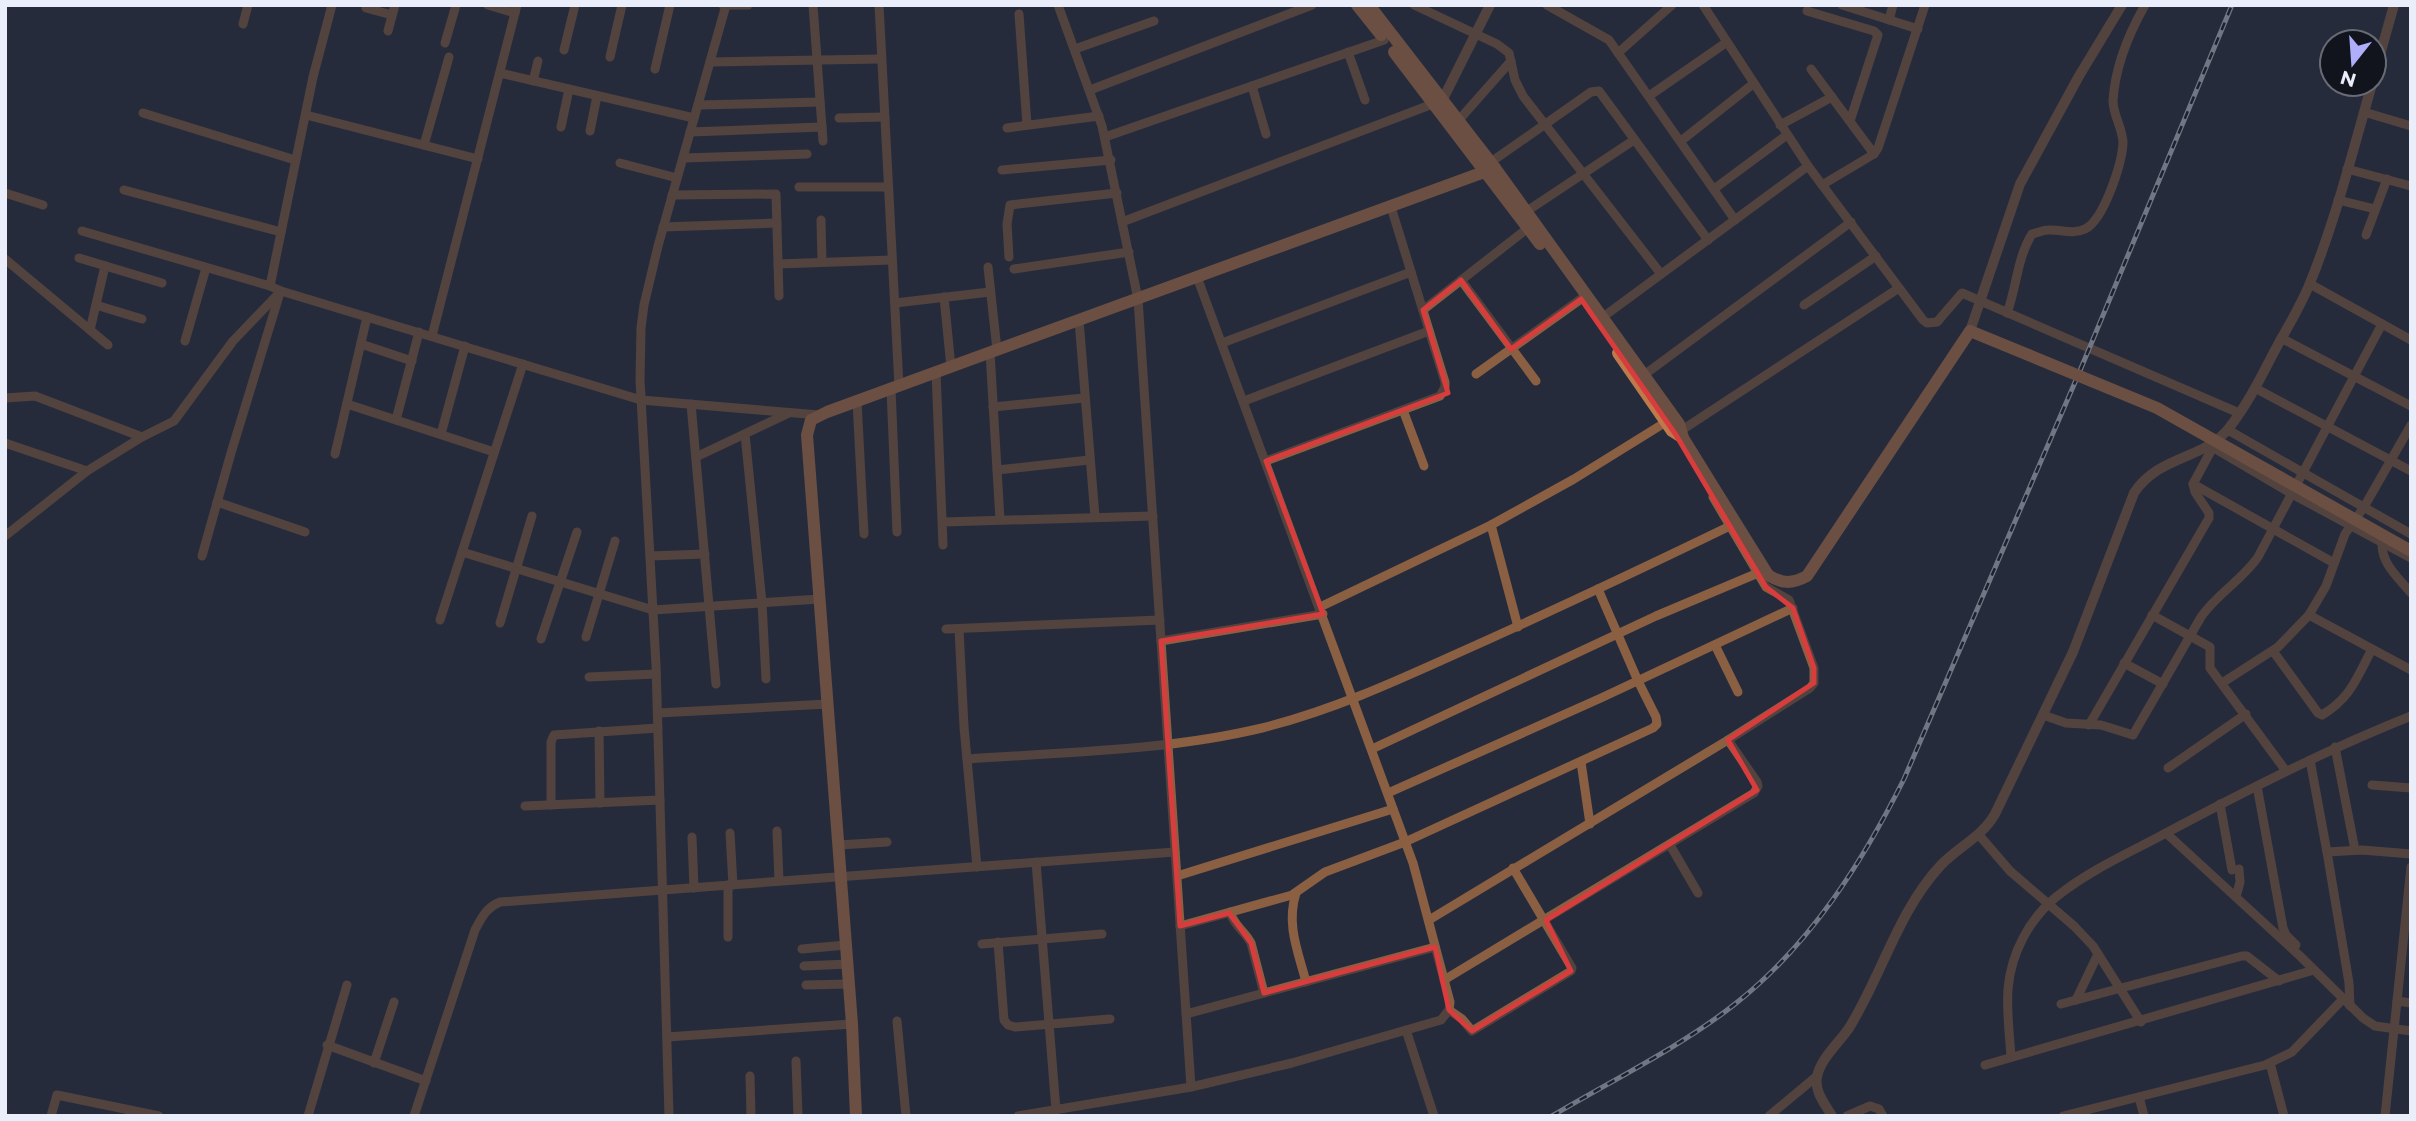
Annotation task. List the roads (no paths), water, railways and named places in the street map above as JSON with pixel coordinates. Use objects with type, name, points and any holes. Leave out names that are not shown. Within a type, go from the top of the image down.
[{"type":"main road","points":[[1357,5],[1527,211],[1644,375],[1763,574],[1786,583],[1796,582],[1807,576],[1970,331],[2157,408],[2411,551]]},
{"type":"main road","points":[[1369,5],[1437,103],[1458,121],[1491,167],[1528,228],[1581,299],[1665,422],[1680,434]]},
{"type":"main road","points":[[856,1116],[848,964],[807,435],[811,420],[1391,207],[1491,167]]},
{"type":"street","points":[[243,24],[248,5]]},
{"type":"street","points":[[270,286],[313,78],[332,5]]},
{"type":"street","points":[[388,31],[395,5]]},
{"type":"street","points":[[445,43],[456,5]]},
{"type":"street","points":[[432,336],[516,9],[488,5]]},
{"type":"street","points":[[564,50],[575,5]]},
{"type":"street","points":[[610,57],[622,5]]},
{"type":"street","points":[[655,69],[670,5]]},
{"type":"street","points":[[669,1116],[656,674],[641,400],[642,317],[663,227],[725,5],[748,5]]},
{"type":"street","points":[[813,5],[823,141]]},
{"type":"street","points":[[879,5],[895,303],[897,532]]},
{"type":"street","points":[[1059,5],[1105,137],[1139,299],[1191,1087]]},
{"type":"street","points":[[1090,90],[1312,5]]},
{"type":"street","points":[[1414,5],[1504,48],[1509,53],[1517,88],[1661,274]]},
{"type":"street","points":[[1122,222],[1437,103],[1476,36],[1490,5]]},
{"type":"street","points":[[1547,5],[1609,40],[1735,220]]},
{"type":"street","points":[[1618,53],[1672,5]]},
{"type":"street","points":[[1703,5],[1808,166],[1927,323],[1940,320],[1962,293],[2239,413]]},
{"type":"street","points":[[1842,5],[1918,29]]},
{"type":"street","points":[[1889,20],[1893,5]]},
{"type":"street","points":[[1822,185],[1874,154],[1882,139],[1925,5]]},
{"type":"street","points":[[1970,331],[2020,184],[2122,5]]},
{"type":"street","points":[[2007,313],[2015,292],[2022,256],[2032,234],[2047,230],[2074,232],[2086,229],[2098,217],[2105,203],[2121,160],[2123,140],[2113,104],[2119,61],[2130,32],[2145,5]]},
{"type":"street","points":[[2388,28],[2394,5]]},
{"type":"street","points":[[366,8],[392,15]]},
{"type":"street","points":[[1807,11],[1874,31],[1878,35],[1850,121]]},
{"type":"street","points":[[1019,14],[1027,125]]},
{"type":"street","points":[[1075,49],[1154,21]]},
{"type":"street","points":[[1105,137],[1384,40]]},
{"type":"street","points":[[1649,96],[1727,42]]},
{"type":"street","points":[[1348,52],[1365,100]]},
{"type":"street","points":[[424,145],[449,57]]},
{"type":"street","points":[[710,62],[881,59]]},
{"type":"street","points":[[533,81],[538,61]]},
{"type":"street","points":[[1458,121],[1511,61]]},
{"type":"street","points":[[1811,69],[1874,154]]},
{"type":"street","points":[[499,73],[694,118]]},
{"type":"street","points":[[1681,141],[1753,84]]},
{"type":"street","points":[[1252,86],[1266,134]]},
{"type":"street","points":[[561,127],[569,89]]},
{"type":"street","points":[[1491,167],[1545,124],[1591,92],[1599,91],[1708,240]]},
{"type":"street","points":[[590,131],[597,96]]},
{"type":"street","points":[[1780,125],[1832,97]]},
{"type":"street","points":[[1769,1116],[1817,1076],[1849,1027],[1907,913],[1924,886],[1955,852],[1988,827],[2073,652],[2134,493],[2144,479],[2157,469],[2211,446],[2228,430],[2255,387],[2309,284],[2338,200],[2368,98]]},
{"type":"street","points":[[698,104],[820,102]]},
{"type":"street","points":[[2364,112],[2411,126]]},
{"type":"street","points":[[143,113],[295,160]]},
{"type":"street","points":[[306,115],[478,159]]},
{"type":"street","points":[[1007,128],[1099,116]]},
{"type":"street","points":[[839,118],[885,117]]},
{"type":"street","points":[[690,132],[822,127]]},
{"type":"street","points":[[1714,189],[1787,135]]},
{"type":"street","points":[[1527,211],[1634,140]]},
{"type":"street","points":[[683,158],[807,154]]},
{"type":"street","points":[[1003,170],[1111,160]]},
{"type":"street","points":[[620,163],[677,178]]},
{"type":"street","points":[[1602,317],[1808,166]]},
{"type":"street","points":[[2347,169],[2411,186]]},
{"type":"street","points":[[2366,235],[2387,180]]},
{"type":"street","points":[[799,187],[888,187]]},
{"type":"street","points":[[124,190],[281,232]]},
{"type":"street","points":[[672,195],[772,192],[776,196],[779,296]]},
{"type":"street","points":[[5,204],[7,193],[43,205]]},
{"type":"street","points":[[1009,257],[1007,224],[1010,205],[1117,193]]},
{"type":"street","points":[[2338,200],[2375,209]]},
{"type":"street","points":[[1266,461],[1440,396],[1444,391],[1445,382],[1391,207]]},
{"type":"street","points":[[821,220],[822,262]]},
{"type":"street","points":[[1644,375],[1851,222]]},
{"type":"street","points":[[663,227],[777,223]]},
{"type":"street","points":[[1423,310],[1528,228]]},
{"type":"street","points":[[82,231],[641,400],[819,415]]},
{"type":"street","points":[[1014,269],[1129,253]]},
{"type":"street","points":[[1804,304],[1876,256]]},
{"type":"street","points":[[79,258],[162,283]]},
{"type":"street","points":[[5,259],[108,345]]},
{"type":"street","points":[[778,264],[892,260]]},
{"type":"street","points":[[90,330],[105,266]]},
{"type":"street","points":[[988,267],[1000,520]]},
{"type":"street","points":[[186,341],[206,268]]},
{"type":"street","points":[[1222,343],[1411,272]]},
{"type":"street","points":[[1018,1116],[1062,1111],[1191,1087],[1292,1063],[1441,1020],[1449,1010],[1450,1002],[1429,920],[1394,809],[1198,277]]},
{"type":"street","points":[[1461,280],[1536,381]]},
{"type":"street","points":[[2309,284],[2411,340]]},
{"type":"street","points":[[1429,920],[1728,740],[1814,683],[1814,668],[1789,600],[1766,587],[1763,574],[1730,526],[1680,434],[1899,288]]},
{"type":"street","points":[[5,536],[87,471],[174,421],[233,341],[281,291]]},
{"type":"street","points":[[202,556],[281,291]]},
{"type":"street","points":[[895,303],[990,292]]},
{"type":"street","points":[[944,298],[951,367]]},
{"type":"street","points":[[1476,374],[1581,299]]},
{"type":"street","points":[[96,305],[142,319]]},
{"type":"street","points":[[335,454],[367,317]]},
{"type":"street","points":[[1079,320],[1094,517]]},
{"type":"street","points":[[2043,715],[2066,723],[2107,727],[2133,735],[2210,604],[2251,568],[2382,324]]},
{"type":"street","points":[[1244,401],[1430,331]]},
{"type":"street","points":[[396,420],[419,332]]},
{"type":"street","points":[[2281,338],[2411,406]]},
{"type":"street","points":[[361,344],[412,361]]},
{"type":"street","points":[[441,435],[465,346]]},
{"type":"street","points":[[440,620],[523,364]]},
{"type":"street","points":[[936,372],[943,545]]},
{"type":"street","points":[[2255,387],[2411,471]]},
{"type":"street","points":[[5,398],[36,396],[142,437]]},
{"type":"street","points":[[993,407],[1084,398]]},
{"type":"street","points":[[857,401],[864,534]]},
{"type":"street","points":[[347,404],[494,452]]},
{"type":"street","points":[[691,404],[716,684]]},
{"type":"street","points":[[1403,410],[1424,466]]},
{"type":"street","points":[[696,457],[791,413]]},
{"type":"street","points":[[1161,641],[1321,610],[1491,525],[1574,479],[1665,422]]},
{"type":"street","points":[[2222,683],[2273,651],[2309,615],[2326,586],[2340,542],[2364,507],[2411,425]]},
{"type":"street","points":[[2228,430],[2411,534]]},
{"type":"street","points":[[745,434],[762,603],[766,679]]},
{"type":"street","points":[[5,443],[87,471]]},
{"type":"street","points":[[2089,725],[2209,519],[2193,484],[2211,446]]},
{"type":"street","points":[[2211,446],[2292,494],[2411,558]]},
{"type":"street","points":[[997,470],[1089,460]]},
{"type":"street","points":[[2193,484],[2334,563]]},
{"type":"street","points":[[217,502],[305,532]]},
{"type":"street","points":[[500,623],[532,516]]},
{"type":"street","points":[[943,522],[1153,516]]},
{"type":"street","points":[[1491,525],[1518,627]]},
{"type":"street","points":[[967,759],[1168,744],[1263,727],[1354,700],[1518,627],[1730,526]]},
{"type":"street","points":[[541,639],[577,532]]},
{"type":"street","points":[[586,637],[597,593],[615,541]]},
{"type":"street","points":[[2382,542],[2385,561],[2411,593]]},
{"type":"street","points":[[462,552],[653,610],[820,599]]},
{"type":"street","points":[[650,556],[705,554]]},
{"type":"street","points":[[1372,749],[1617,635],[1763,574]]},
{"type":"street","points":[[1180,926],[1296,893],[1325,872],[1405,842],[1653,729],[1657,724],[1656,716],[1598,589]]},
{"type":"street","points":[[1388,793],[1793,608]]},
{"type":"street","points":[[2152,615],[2210,646],[2209,665],[2286,771]]},
{"type":"street","points":[[2309,615],[2411,670]]},
{"type":"street","points":[[946,629],[1160,620]]},
{"type":"street","points":[[958,629],[977,867]]},
{"type":"street","points":[[1716,645],[1738,692]]},
{"type":"street","points":[[2273,651],[2322,715],[2340,704],[2347,696],[2372,649]]},
{"type":"street","points":[[2124,663],[2163,684]]},
{"type":"street","points":[[589,677],[656,674]]},
{"type":"street","points":[[657,713],[828,704]]},
{"type":"street","points":[[2168,768],[2246,714]]},
{"type":"street","points":[[2011,1057],[2007,994],[2009,970],[2025,935],[2049,904],[2081,879],[2220,804],[2334,747],[2411,716]]},
{"type":"street","points":[[551,805],[552,738],[558,734],[658,728]]},
{"type":"street","points":[[599,731],[600,803]]},
{"type":"street","points":[[1444,980],[1757,790],[1757,782],[1728,740]]},
{"type":"street","points":[[2334,747],[2355,850]]},
{"type":"street","points":[[2063,1116],[2270,1063],[2292,1052],[2347,1002],[2348,983],[2310,760]]},
{"type":"street","points":[[1581,762],[1590,824]]},
{"type":"street","points":[[2372,785],[2411,788]]},
{"type":"street","points":[[2257,786],[2283,928],[2298,947]]},
{"type":"street","points":[[525,806],[660,800]]},
{"type":"street","points":[[2220,804],[2240,882],[2236,897]]},
{"type":"street","points":[[1177,876],[1394,809]]},
{"type":"street","points":[[777,831],[779,881]]},
{"type":"street","points":[[728,937],[730,833]]},
{"type":"street","points":[[2166,833],[2368,1023],[2411,1031]]},
{"type":"street","points":[[1979,835],[2010,871],[2074,926],[2098,954],[2141,1022]]},
{"type":"street","points":[[692,838],[694,888]]},
{"type":"street","points":[[839,845],[887,842]]},
{"type":"street","points":[[1670,845],[1698,893]]},
{"type":"street","points":[[2327,852],[2381,850],[2411,854]]},
{"type":"street","points":[[414,1116],[475,930],[483,914],[500,902],[1175,852]]},
{"type":"street","points":[[1037,862],[1049,1024],[1062,1111]]},
{"type":"street","points":[[1449,1010],[1462,1019],[1472,1031],[1571,971],[1572,964],[1513,868]]},
{"type":"street","points":[[2385,1116],[2397,1001],[2407,945],[2410,873]]},
{"type":"street","points":[[1296,893],[1292,906],[1291,929],[1306,982]]},
{"type":"street","points":[[1230,912],[1236,926],[1248,936],[1251,943],[1264,993]]},
{"type":"street","points":[[982,944],[1102,934]]},
{"type":"street","points":[[998,942],[1004,1020],[1008,1025],[1015,1027],[1110,1019]]},
{"type":"street","points":[[802,949],[846,945]]},
{"type":"street","points":[[1186,1014],[1435,947]]},
{"type":"street","points":[[2076,1000],[2098,954]]},
{"type":"street","points":[[2061,1004],[2242,956],[2279,981]]},
{"type":"street","points":[[804,966],[848,964]]},
{"type":"street","points":[[1984,1065],[2141,1022],[2314,970]]},
{"type":"street","points":[[806,985],[849,984]]},
{"type":"street","points":[[308,1116],[347,985]]},
{"type":"street","points":[[2397,1001],[2411,1003]]},
{"type":"street","points":[[374,1063],[394,1002]]},
{"type":"street","points":[[897,1021],[906,1116]]},
{"type":"street","points":[[667,1037],[852,1024]]},
{"type":"street","points":[[1406,1030],[1434,1116]]},
{"type":"street","points":[[327,1045],[426,1081]]},
{"type":"street","points":[[796,1061],[798,1116]]},
{"type":"street","points":[[2270,1063],[2284,1116]]},
{"type":"street","points":[[750,1076],[751,1116]]},
{"type":"street","points":[[1817,1076],[1816,1087],[1832,1116]]},
{"type":"street","points":[[51,1116],[57,1096],[159,1116]]},
{"type":"street","points":[[2139,1097],[2144,1116]]},
{"type":"street","points":[[1847,1116],[1870,1106],[1879,1109],[1883,1116]]},
{"type":"railway","points":[[1552,1116],[1646,1063],[1735,1004],[1787,956],[1852,872],[1904,779],[2079,373],[2232,5]]}]
